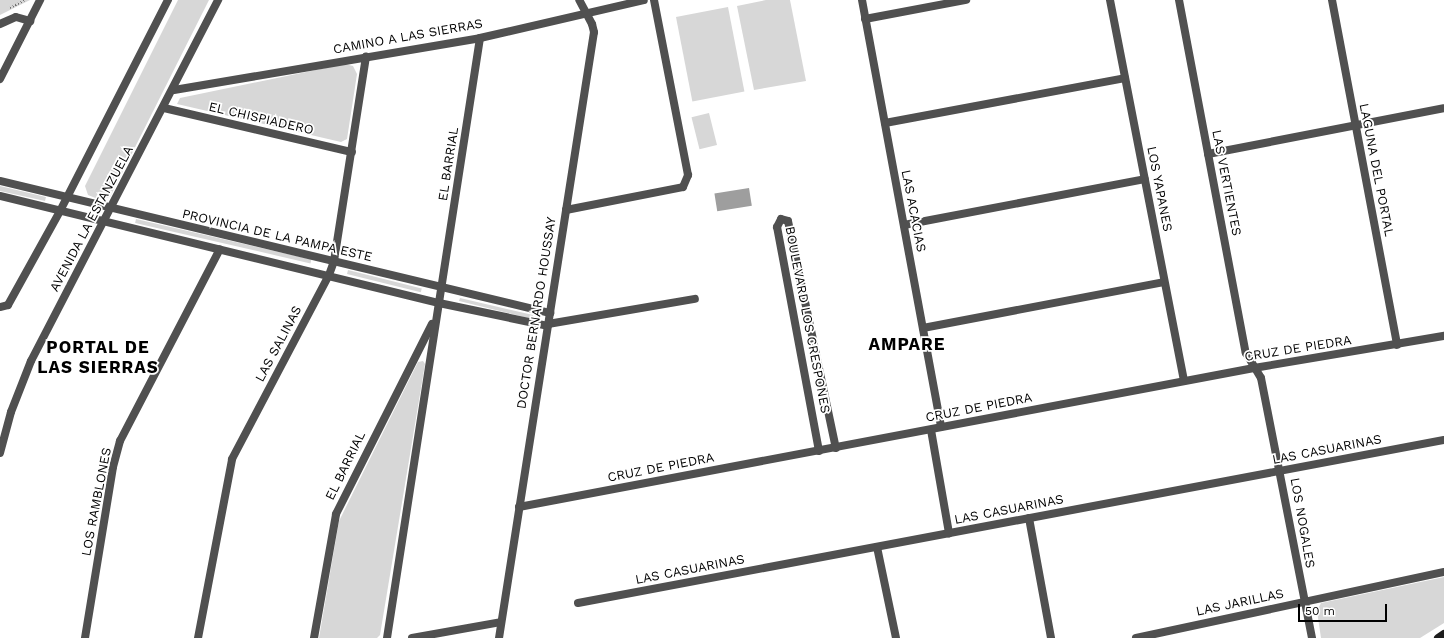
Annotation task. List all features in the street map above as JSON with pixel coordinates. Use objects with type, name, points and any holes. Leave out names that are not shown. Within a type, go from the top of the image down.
[{"type":"main road","points":[[1438,638],[1444,634]]},
{"type":"street","points":[[0,80],[40,0]]},
{"type":"street","points":[[1,308],[8,305],[60,211],[168,0]]},
{"type":"street","name":"AVENIDA LA ESTANZUELA","points":[[0,453],[13,405],[31,361],[174,90],[218,0]]},
{"type":"street","name":"DOCTOR BERNARDO HOUSSAY","points":[[500,636],[519,506],[594,32],[592,24],[584,12],[579,0]]},
{"type":"street","name":"CAMINO A LAS SIERRAS","points":[[174,90],[366,56],[480,38],[584,12],[644,0]]},
{"type":"street","points":[[566,210],[682,187],[688,175],[654,0]]},
{"type":"street","name":"LAS ACACIAS","points":[[862,0],[941,427]]},
{"type":"street","points":[[865,19],[966,0]]},
{"type":"street","name":"LOS YAPANES","points":[[1110,0],[1184,381]]},
{"type":"street","name":"LAS VERTIENTES","points":[[1179,0],[1246,353],[1254,368]]},
{"type":"street","name":"LAGUNA DEL PORTAL","points":[[1332,0],[1397,345]]},
{"type":"street","points":[[0,24],[16,17],[30,21]]},
{"type":"street","name":"EL BARRIAL","points":[[387,638],[435,317],[442,288],[480,38]]},
{"type":"street","name":"LAS SALINAS","points":[[198,638],[232,459],[329,275],[334,261],[366,56]]},
{"type":"street","points":[[885,123],[1125,78]]},
{"type":"street","name":"EL CHISPIADERO","points":[[164,108],[352,152]]},
{"type":"street","points":[[1208,154],[1444,108]]},
{"type":"street","points":[[904,225],[1145,179]]},
{"type":"street","name":"PROVINCIA DE LA PAMPA ESTE","points":[[0,180],[111,209],[550,313]]},
{"type":"street","name":"PROVINCIA DE LA PAMPA ESTE","points":[[0,196],[439,303],[548,325],[695,299]]},
{"type":"street","name":"BOULEVARD LOS CRESPONES","points":[[819,451],[777,227],[780,219],[788,221],[836,448]]},
{"type":"street","name":"LOS RAMBLONES","points":[[85,638],[113,467],[120,441],[220,249]]},
{"type":"street","points":[[923,328],[1164,282]]},
{"type":"street","name":"EL BARRIAL","points":[[314,638],[336,514],[435,317]]},
{"type":"street","name":"CRUZ DE PIEDRA","points":[[519,506],[836,448],[1254,368],[1444,336]]},
{"type":"street","name":"LOS NOGALES","points":[[1254,368],[1261,378],[1281,471],[1304,602],[1312,638]]},
{"type":"street","points":[[931,430],[949,533]]},
{"type":"street","name":"LAS CASUARINAS","points":[[578,603],[1444,440]]},
{"type":"street","points":[[1029,518],[1051,638]]},
{"type":"street","points":[[877,547],[896,638]]},
{"type":"street","name":"LAS JARILLAS","points":[[1136,638],[1444,572]]},
{"type":"street","points":[[412,638],[501,622]]},
{"type":"path","points":[[6,10],[23,0]]},
{"type":"shaded area","points":[[0,0],[30,0],[0,15]]},
{"type":"shaded area","points":[[178,0],[209,0],[110,197],[98,199],[88,195],[85,186]]},
{"type":"shaded area","points":[[766,0],[790,0],[806,81],[754,90],[737,6]]},
{"type":"shaded area","points":[[728,7],[744,91],[692,102],[676,17]]},
{"type":"shaded area","points":[[345,64],[353,66],[357,74],[347,139],[341,142],[177,104],[180,98]]},
{"type":"shaded area","points":[[709,113],[717,145],[700,149],[692,117]]},
{"type":"shaded area","points":[[0,186],[46,197],[45,201],[0,191]]},
{"type":"shaded area","points":[[749,188],[752,206],[717,211],[714,193]]},
{"type":"shaded area","points":[[136,219],[311,259],[310,263],[135,223]]},
{"type":"shaded area","points":[[348,270],[422,288],[421,292],[347,274]]},
{"type":"shaded area","points":[[460,298],[533,315],[532,319],[459,301]]},
{"type":"shaded area","points":[[423,361],[425,364],[380,635],[377,638],[319,638],[339,521],[418,362]]},
{"type":"shaded area","points":[[1444,577],[1444,623],[1420,638],[1321,638],[1317,611],[1321,603]]},
{"type":"district","name":"AMPARE","points":[[907,345]]},
{"type":"district","name":"PORTAL DE LAS SIERRAS","points":[[98,358]]}]
